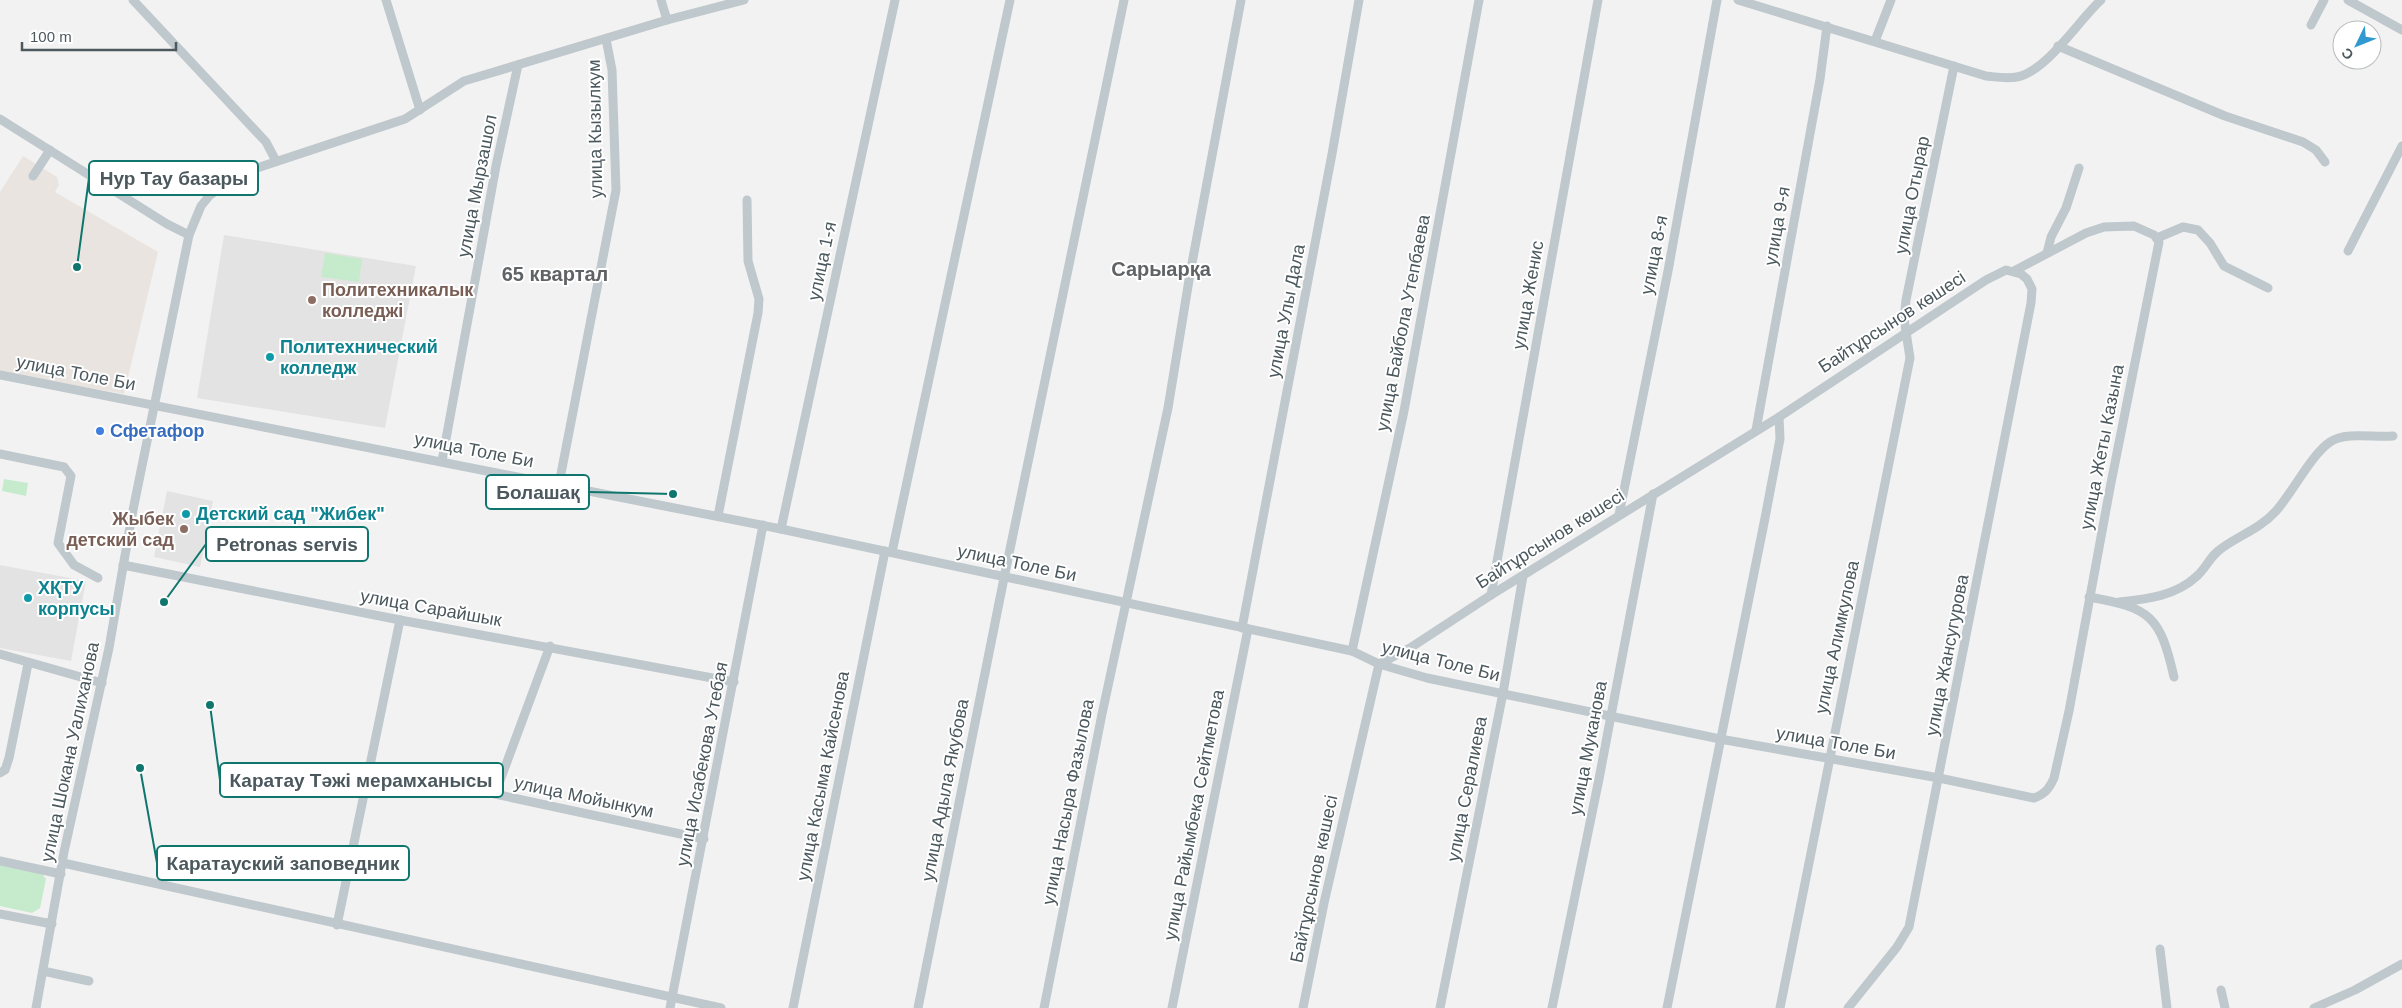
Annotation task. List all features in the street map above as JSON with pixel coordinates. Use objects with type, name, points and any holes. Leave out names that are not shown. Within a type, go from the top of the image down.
[{"type":"street","points":[[133,0],[266,142],[276,161]]},
{"type":"street","points":[[386,0],[420,110]]},
{"type":"street","points":[[661,0],[666,20]]},
{"type":"street","name":"улица Шокана Уалиханова","points":[[36,1008],[63,863],[102,683],[123,565],[190,234],[201,206],[220,186],[234,176],[384,127],[420,110],[464,81],[666,20],[744,0]]},
{"type":"street","name":"улица 1-я","points":[[781,529],[895,0]]},
{"type":"street","name":"улица Касыма Кайсенова","points":[[793,1008],[889,552],[1010,0]]},
{"type":"street","name":"улица Адыла Якубова","points":[[918,1008],[1004,578],[1124,0]]},
{"type":"street","name":"улица Насыра Фазылова","points":[[1044,1008],[1126,603],[1168,408],[1190,274],[1241,0]]},
{"type":"street","name":"улица Улы Дала","points":[[1245,628],[1359,0]]},
{"type":"street","name":"улица Байбола Утепбаева","points":[[1352,651],[1404,411],[1479,0]]},
{"type":"street","name":"улица Женис","points":[[1491,595],[1598,0]]},
{"type":"street","name":"улица 8-я","points":[[1619,515],[1668,271],[1717,0]]},
{"type":"street","points":[[1738,0],[1986,76],[2017,77],[2038,67],[2101,0]]},
{"type":"street","points":[[1875,41],[1891,0]]},
{"type":"street","points":[[2311,25],[2324,0]]},
{"type":"street","points":[[2348,0],[2402,30]]},
{"type":"street","name":"улица 9-я","points":[[1756,430],[1820,79],[1827,26]]},
{"type":"street","name":"улица Кызылкум","points":[[559,484],[616,190],[612,70],[606,39]]},
{"type":"street","points":[[2058,46],[2225,116],[2303,142],[2316,150],[2326,162]]},
{"type":"street","name":"улица Мырзашол","points":[[442,461],[489,202],[518,65]]},
{"type":"street","name":"улица Отырар","points":[[1905,332],[1906,300],[1954,66]]},
{"type":"street","points":[[0,119],[167,224],[190,234]]},
{"type":"street","points":[[2348,250],[2402,146]]},
{"type":"street","points":[[33,176],[50,150]]},
{"type":"street","points":[[2048,253],[2051,237],[2066,208],[2079,168]]},
{"type":"street","points":[[718,516],[758,313],[759,299],[748,261],[747,200]]},
{"type":"street","points":[[2014,271],[2086,233],[2104,227],[2134,226],[2158,238],[2183,227],[2198,230],[2210,243],[2224,266],[2268,288]]},
{"type":"street","name":"улица Жеты Казына","points":[[2024,796],[2034,798],[2042,795],[2049,788],[2054,778],[2069,711],[2089,597],[2137,351],[2159,252],[2158,238]]},
{"type":"street","name":"Байтұрсынов көшесі","points":[[1303,1008],[1326,894],[1379,664],[1410,648],[1491,595],[1779,417],[1986,280],[2006,270],[2014,271]]},
{"type":"street","name":"улица Жансугурова","points":[[1848,1008],[1897,947],[1909,927],[2030,313],[2032,289],[2027,279],[2014,271]]},
{"type":"street","name":"улица Алимкулова","points":[[1780,1008],[1828,758],[1850,664],[1910,358],[1905,332]]},
{"type":"street","name":"улица Толе Би","points":[[0,375],[156,404],[763,525],[1352,651],[1379,664],[1427,678],[1720,739],[1939,778],[2024,796]]},
{"type":"street","points":[[1667,1008],[1780,439],[1779,417]]},
{"type":"street","points":[[2119,602],[2162,596],[2182,587],[2197,577],[2217,552],[2257,528],[2275,512],[2321,451],[2330,442],[2342,436],[2393,436]]},
{"type":"street","points":[[0,454],[64,467],[69,472],[71,476],[58,543],[74,565],[98,578]]},
{"type":"street","name":"улица Муканова","points":[[1552,1008],[1611,717],[1653,494]]},
{"type":"street","name":"улица Исабекова Утебая","points":[[670,1008],[763,525]]},
{"type":"street","name":"улица Сарайшык","points":[[123,565],[400,620],[550,646],[734,682]]},
{"type":"street","name":"улица Сералиева","points":[[1440,1008],[1503,693],[1523,576]]},
{"type":"street","points":[[2089,597],[2119,602],[2148,615],[2167,644],[2174,677]]},
{"type":"street","points":[[337,924],[400,620]]},
{"type":"street","name":"улица Райымбека Сейтметова","points":[[1172,1008],[1245,628]]},
{"type":"street","name":"улица Мойынкум","points":[[550,646],[495,794],[704,839]]},
{"type":"street","points":[[0,654],[28,664],[102,683]]},
{"type":"street","points":[[0,773],[5,770],[10,758],[28,664]]},
{"type":"street","points":[[0,861],[61,874]]},
{"type":"street","points":[[63,863],[721,1008]]},
{"type":"street","points":[[0,914],[52,924]]},
{"type":"street","points":[[2160,949],[2168,1008]]},
{"type":"street","points":[[2314,1008],[2355,990],[2402,964]]},
{"type":"street","points":[[43,971],[89,981]]},
{"type":"street","points":[[2221,990],[2225,1008]]},
{"type":"shaded area","points":[[23,156],[57,177],[59,185],[55,192],[158,252],[124,394],[0,372],[0,192]]},
{"type":"shaded area","name":"Политехникалык колледжі","points":[[224,235],[416,266],[385,428],[197,398]]},
{"type":"shaded area","name":"Жыбек детский сад","points":[[167,491],[213,501],[200,567],[154,557]]},
{"type":"shaded area","points":[[0,565],[86,581],[71,661],[0,648]]},
{"type":"green space","points":[[325,253],[362,259],[359,282],[321,277]]},
{"type":"green space","points":[[4,479],[28,483],[26,496],[2,491]]},
{"type":"green space","points":[[0,862],[39,870],[46,879],[40,908],[32,913],[0,906]]},
{"type":"place","name":"Нур Тау базары","points":[[77,267]]},
{"type":"place","name":"Политехникалык колледжі","points":[[312,300]]},
{"type":"place","name":"Политехнический колледж","points":[[270,357]]},
{"type":"place","name":"Сфетафор","points":[[100,431]]},
{"type":"place","name":"Болашақ","points":[[673,494]]},
{"type":"place","name":"Детский сад \"Жибек\"","points":[[186,514]]},
{"type":"place","name":"Жыбек детский сад","points":[[184,529]]},
{"type":"place","name":"ХҚТУ корпусы","points":[[28,598]]},
{"type":"place","name":"Petronas servis","points":[[164,602]]},
{"type":"place","name":"Каратау Тәжі мерамханысы","points":[[210,705]]},
{"type":"place","name":"Каратауский заповедник","points":[[140,768]]},
{"type":"district","name":"Сарыарқа","points":[[1161,269]]},
{"type":"district","name":"65 квартал","points":[[555,274]]}]
